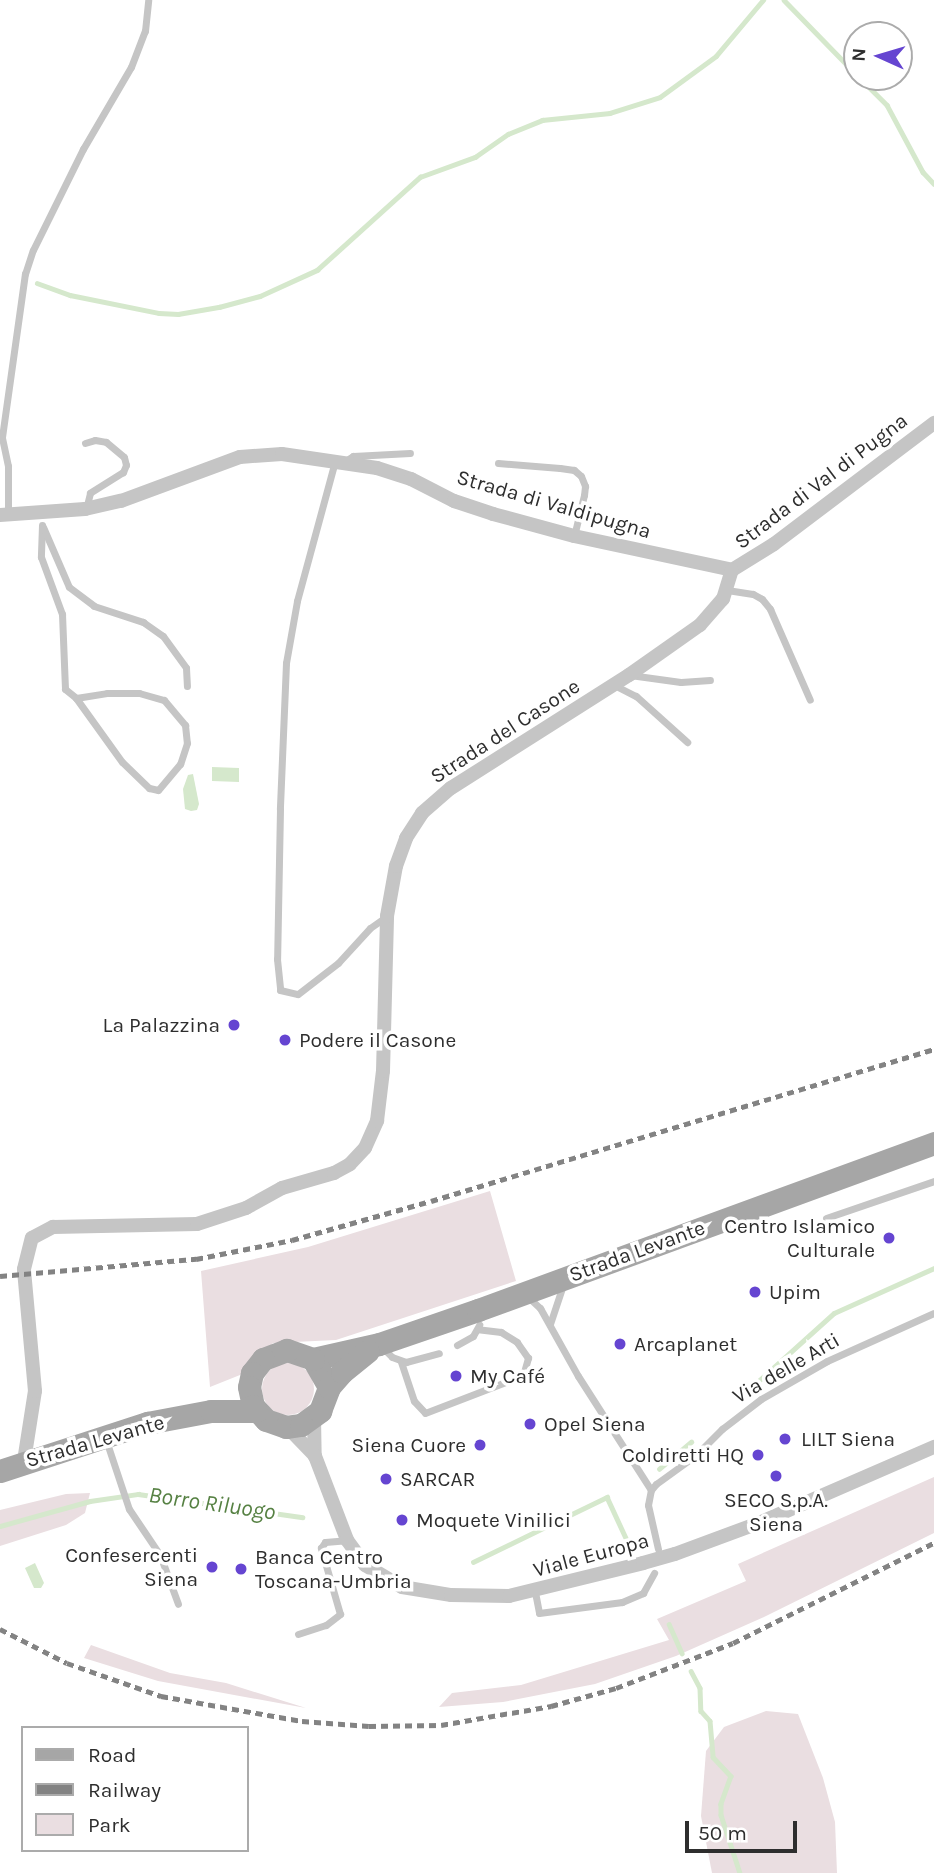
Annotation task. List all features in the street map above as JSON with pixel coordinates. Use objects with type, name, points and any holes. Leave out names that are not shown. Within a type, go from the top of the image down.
[{"type":"main road","name":"Strada Levante","points":[[190,1415],[250,1381],[257,1365],[278,1351],[297,1351],[313,1359],[478,1320],[523,1293],[934,1143]]},
{"type":"main road","name":"Strada Levante","points":[[314,1416],[323,1404],[329,1387],[348,1366],[379,1344]]},
{"type":"main road","points":[[313,1359],[329,1387]]},
{"type":"main road","points":[[250,1381],[249,1394],[256,1411],[279,1426],[294,1427],[314,1416]]},
{"type":"main road","name":"Strada Levante","points":[[0,1471],[147,1423],[222,1411],[256,1411]]},
{"type":"street","name":"Strada di Val di Pugna","points":[[732,570],[774,544],[934,423]]},
{"type":"street","name":"Strada di Valdipugna","points":[[4,515],[40,519],[156,490],[240,457],[282,454],[339,461],[411,479],[454,501],[574,536],[732,570]]},
{"type":"street","name":"Strada del Casone","points":[[24,1461],[36,1391],[24,1269],[32,1238],[53,1227],[197,1224],[246,1208],[264,1195],[334,1173],[350,1164],[365,1148],[377,1121],[383,1071],[387,916],[402,847],[422,813],[452,788],[629,675],[700,625],[715,610],[727,590],[732,570]]},
{"type":"street","name":"Viale Europa","points":[[314,1416],[315,1456],[347,1540],[365,1565],[402,1587],[430,1593],[484,1597],[535,1592],[649,1568],[674,1554],[747,1528],[934,1447]]},
{"type":"street","name":"Viale Europa","points":[[279,1426],[292,1432],[315,1456]]},
{"type":"lane","points":[[4,515],[8,466],[2,437],[25,274],[33,250],[83,149],[131,67],[145,31],[148,0]]},
{"type":"lane","points":[[85,443],[96,440],[106,442],[124,457],[126,465],[123,472],[90,493],[85,509]]},
{"type":"lane","points":[[387,916],[370,928],[338,963],[298,995],[280,990],[280,836],[286,663],[297,601],[339,461],[354,456],[410,453]]},
{"type":"lane","points":[[498,463],[574,470],[581,476],[585,485],[584,495],[574,536]]},
{"type":"lane","points":[[40,519],[69,587],[94,606],[142,622],[163,636],[186,668],[187,686]]},
{"type":"lane","points":[[40,519],[41,557],[62,614],[65,689],[76,698],[122,762],[149,788],[158,790],[180,764],[187,743],[184,725],[164,700],[139,693],[107,693],[76,698]]},
{"type":"lane","points":[[727,590],[753,594],[762,599],[770,609],[810,700]]},
{"type":"lane","points":[[629,675],[681,682],[710,680]]},
{"type":"lane","points":[[613,685],[636,696],[687,743]]},
{"type":"lane","points":[[826,1218],[934,1181]]},
{"type":"lane","points":[[550,1324],[566,1278]]},
{"type":"lane","points":[[523,1293],[536,1303],[550,1324],[578,1376],[651,1490],[649,1511],[658,1549]]},
{"type":"lane","name":"Via delle Arti","points":[[651,1490],[696,1455],[743,1410],[827,1362],[934,1313]]},
{"type":"lane","points":[[379,1344],[401,1362],[417,1407],[425,1413],[511,1380],[524,1371],[528,1358],[517,1342],[478,1320],[457,1345]]},
{"type":"lane","points":[[401,1362],[439,1353]]},
{"type":"lane","points":[[104,1436],[129,1510],[160,1555],[178,1604]]},
{"type":"lane","points":[[298,1634],[326,1625],[340,1614],[321,1548],[326,1542],[347,1540]]},
{"type":"lane","points":[[535,1592],[539,1614],[622,1602],[643,1593],[649,1568]]},
{"type":"green space","points":[[490,1191],[516,1281],[336,1340],[273,1343],[240,1375],[210,1387],[201,1271],[308,1247]]},
{"type":"green space","points":[[288,1363],[298,1365],[306,1371],[312,1379],[312,1399],[306,1407],[298,1413],[288,1415],[278,1413],[270,1407],[264,1399],[262,1389],[264,1379],[270,1371],[278,1365]]},
{"type":"green space","points":[[934,1477],[934,1533],[764,1617],[676,1656],[595,1684],[503,1702],[439,1707],[452,1693],[521,1685],[669,1640],[657,1619],[746,1581],[738,1564]]},
{"type":"green space","points":[[90,1493],[85,1513],[66,1525],[0,1546],[0,1510],[66,1494]]},
{"type":"green space","points":[[91,1645],[170,1673],[226,1683],[306,1708],[158,1681],[84,1658]]},
{"type":"green space","points":[[766,1711],[798,1714],[823,1778],[835,1822],[837,1873],[712,1873],[701,1816],[706,1751],[724,1727]]},
{"type":"shaded area","points":[[212,767],[239,768],[239,782],[212,781]]},
{"type":"shaded area","points":[[193,774],[199,804],[197,810],[191,811],[185,809],[183,789],[188,775]]},
{"type":"shaded area","points":[[35,1563],[44,1583],[41,1588],[34,1588],[25,1568]]},
{"type":"waterway","points":[[37,283],[70,295],[159,313],[178,314],[260,296],[317,270],[420,177],[475,157],[508,134],[542,120],[610,113],[660,97],[716,56],[763,0]]},
{"type":"waterway","points":[[784,0],[843,61]]},
{"type":"waterway","points":[[873,91],[887,105],[923,172],[934,184]]},
{"type":"waterway","name":"Borro Riluogo","points":[[743,1395],[834,1313],[934,1268]]},
{"type":"waterway","name":"Borro Riluogo","points":[[659,1469],[691,1442]]},
{"type":"waterway","name":"Borro Riluogo","points":[[0,1526],[90,1501],[138,1494],[302,1517]]},
{"type":"waterway","name":"Borro Riluogo","points":[[473,1562],[607,1497],[631,1549]]},
{"type":"waterway","points":[[669,1624],[682,1653]]},
{"type":"waterway","points":[[691,1671],[700,1688],[701,1711],[710,1721],[713,1757],[731,1776],[721,1804],[721,1815],[740,1873]]},
{"type":"railway","points":[[0,1276],[196,1259],[292,1240],[431,1201],[934,1049]]},
{"type":"railway","points":[[0,1629],[67,1663],[161,1696],[302,1721],[369,1726],[441,1725],[551,1706],[616,1688],[733,1643],[934,1543]]},
{"type":"place","name":"La Palazzina","points":[[234,1025]]},
{"type":"place","name":"Podere il Casone","points":[[285,1040]]},
{"type":"place","name":"Centro Islamico Culturale","points":[[889,1238]]},
{"type":"place","name":"Upim","points":[[755,1292]]},
{"type":"place","name":"Arcaplanet","points":[[620,1344]]},
{"type":"place","name":"My Café","points":[[456,1376]]},
{"type":"place","name":"Opel Siena","points":[[530,1424]]},
{"type":"place","name":"LILT Siena","points":[[785,1439]]},
{"type":"place","name":"Siena Cuore","points":[[480,1445]]},
{"type":"place","name":"Coldiretti HQ","points":[[758,1455]]},
{"type":"place","name":"SECO S.p.A. Siena","points":[[776,1476]]},
{"type":"place","name":"SARCAR","points":[[386,1479]]},
{"type":"place","name":"Moquete Vinilici","points":[[402,1520]]},
{"type":"place","name":"Confesercenti Siena","points":[[212,1567]]},
{"type":"place","name":"Banca Centro Toscana-Umbria","points":[[241,1569]]}]
